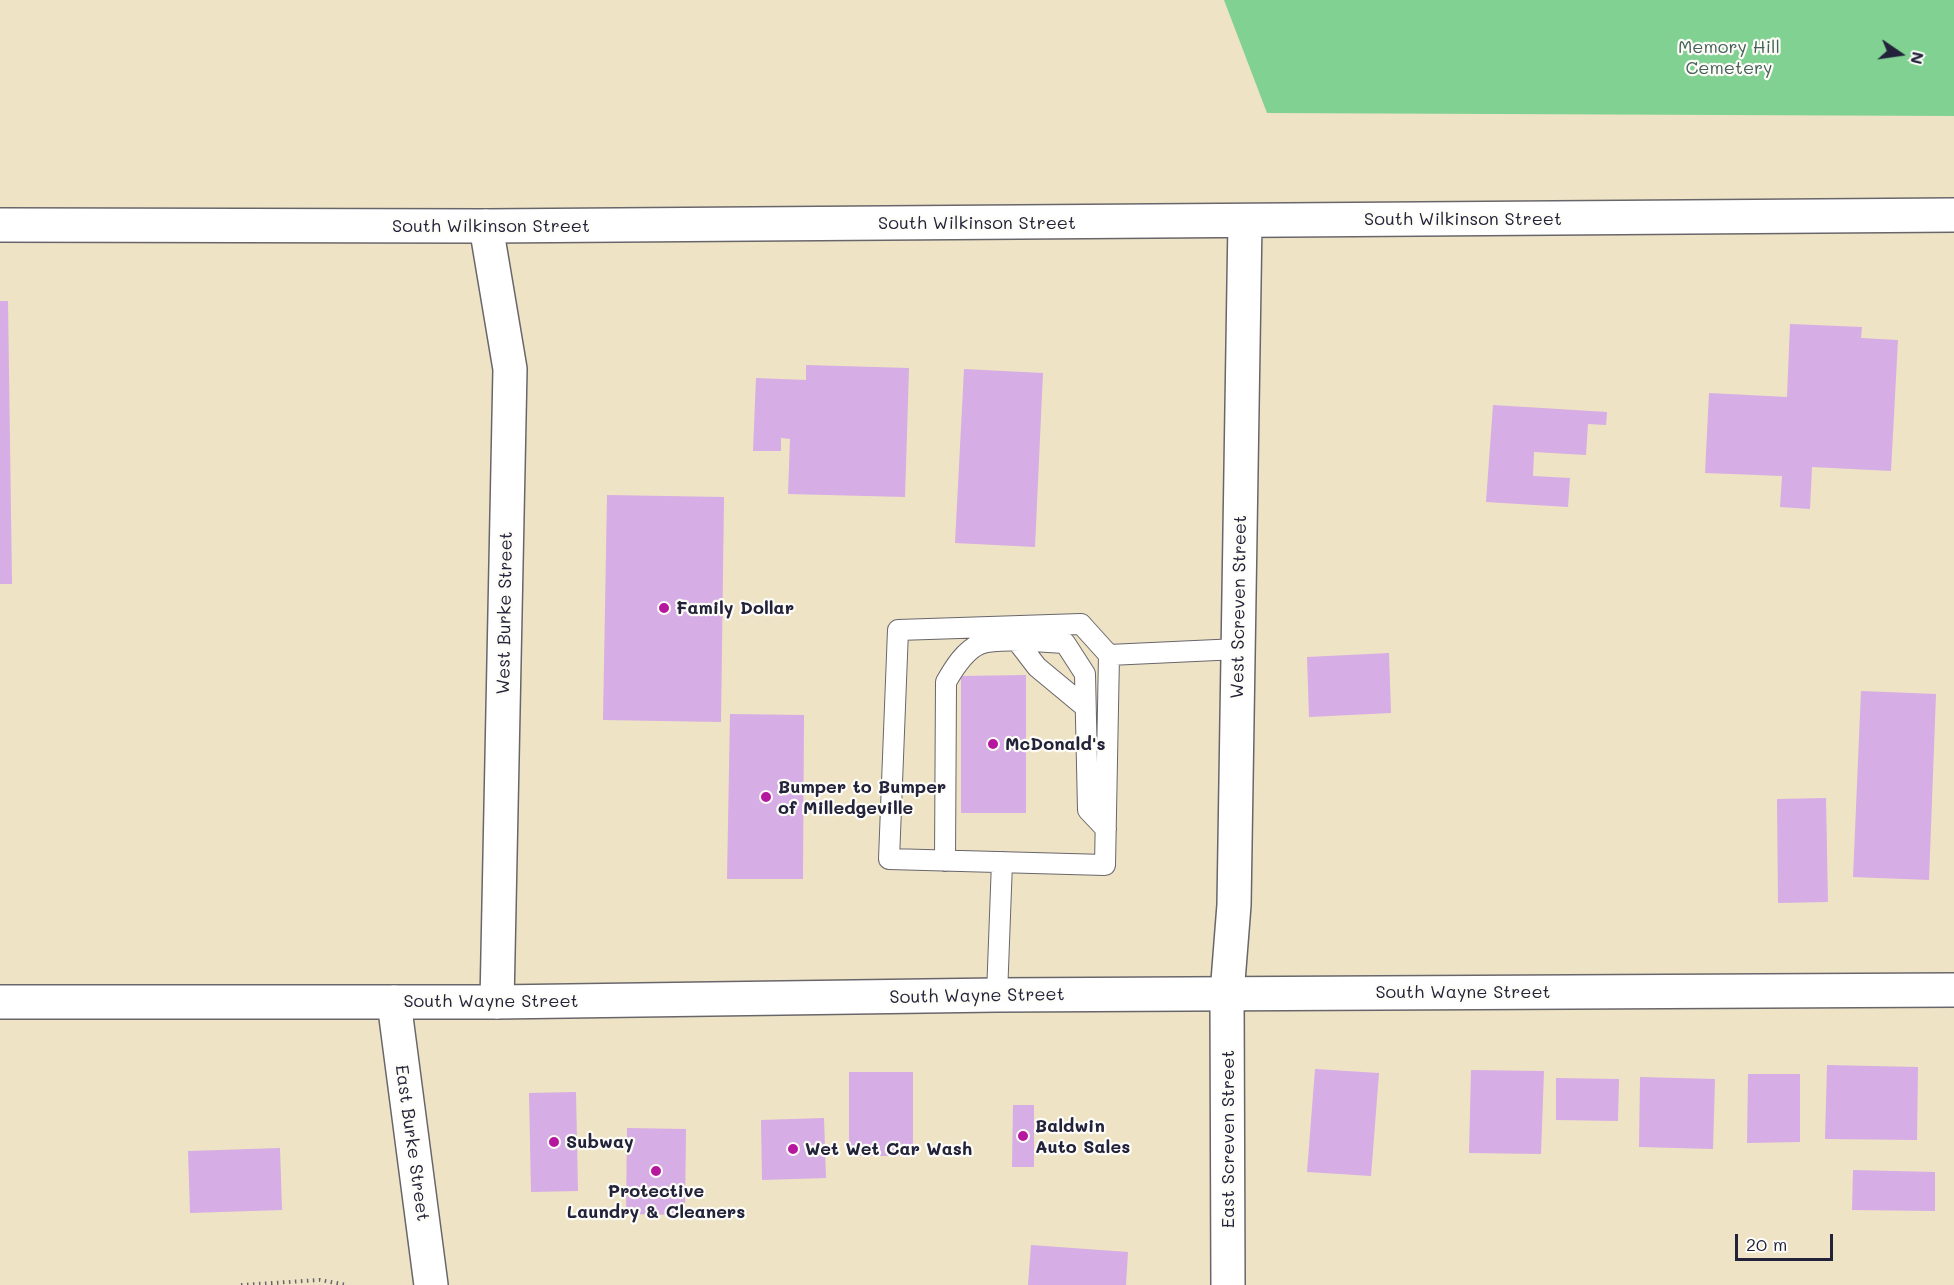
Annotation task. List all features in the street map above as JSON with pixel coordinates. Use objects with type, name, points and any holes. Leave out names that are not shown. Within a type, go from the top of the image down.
[{"type":"street","name":"South Wilkinson Street","points":[[0,225],[486,226],[1954,215]]},
{"type":"street","name":"West Screven Street","points":[[1227,994],[1234,905],[1245,221]]},
{"type":"street","name":"West Burke Street","points":[[486,226],[510,369],[497,1002]]},
{"type":"street","name":"South Wayne Street","points":[[0,1002],[497,1002],[997,995],[1954,990]]},
{"type":"street","name":"East Screven Street","points":[[1227,994],[1228,1285]]},
{"type":"street","name":"East Burke Street","points":[[394,1002],[431,1285]]},
{"type":"lane","points":[[1081,624],[1109,655],[1106,865],[889,859],[898,630],[1081,624]]},
{"type":"lane","points":[[1017,641],[1037,667],[1084,706]]},
{"type":"lane","points":[[945,861],[946,682],[956,665],[981,644],[1017,641],[1065,644],[1085,674],[1088,810],[1106,829]]},
{"type":"lane","points":[[1109,655],[1238,649]]},
{"type":"lane","points":[[997,995],[1002,862]]},
{"type":"path","points":[[241,1285],[321,1280],[347,1285]]},
{"type":"green space","name":"Memory Hill Cemetery","points":[[1224,0],[1954,0],[1954,116],[1267,113]]},
{"type":"building","points":[[0,301],[8,301],[12,584],[0,584]]},
{"type":"building","points":[[1790,324],[1862,327],[1861,338],[1898,340],[1891,471],[1812,467],[1810,509],[1780,507],[1782,476],[1705,473],[1709,393],[1787,397]]},
{"type":"building","points":[[806,365],[909,368],[905,497],[788,494],[790,439],[781,438],[781,451],[753,451],[756,378],[806,380]]},
{"type":"building","points":[[964,369],[1043,373],[1035,547],[955,543]]},
{"type":"building","points":[[1493,405],[1607,412],[1606,425],[1588,424],[1586,455],[1534,452],[1533,476],[1570,478],[1568,507],[1486,502]]},
{"type":"building","name":"Family Dollar","points":[[607,495],[724,497],[721,722],[603,720]]},
{"type":"building","points":[[1389,653],[1391,713],[1309,717],[1307,657]]},
{"type":"building","name":"McDonald's","points":[[1026,675],[1026,813],[961,813],[961,676]]},
{"type":"building","points":[[1861,691],[1936,694],[1929,880],[1853,877]]},
{"type":"building","name":"Bumper to Bumper of Milledgeville","points":[[730,714],[804,715],[803,879],[727,879]]},
{"type":"building","points":[[1826,798],[1828,902],[1778,903],[1777,799]]},
{"type":"building","points":[[1827,1065],[1918,1067],[1917,1140],[1825,1139]]},
{"type":"building","points":[[1315,1069],[1379,1073],[1371,1176],[1307,1172]]},
{"type":"building","points":[[1471,1070],[1544,1071],[1541,1154],[1469,1153]]},
{"type":"building","points":[[849,1072],[913,1072],[913,1156],[849,1156]]},
{"type":"building","points":[[1748,1074],[1800,1074],[1800,1142],[1747,1143]]},
{"type":"building","points":[[1640,1077],[1715,1079],[1713,1149],[1639,1147]]},
{"type":"building","points":[[1556,1078],[1619,1079],[1618,1121],[1556,1120]]},
{"type":"building","name":"Subway","points":[[576,1092],[578,1191],[531,1192],[529,1093]]},
{"type":"building","name":"Baldwin Auto Sales","points":[[1013,1105],[1034,1105],[1034,1167],[1012,1167]]},
{"type":"building","name":"Wet Wet Car Wash","points":[[824,1118],[826,1178],[762,1180],[761,1120]]},
{"type":"building","name":"Protective Laundry & Cleaners","points":[[627,1128],[686,1129],[685,1215],[626,1214]]},
{"type":"building","points":[[280,1148],[282,1210],[190,1213],[188,1151]]},
{"type":"building","points":[[1853,1170],[1935,1172],[1935,1211],[1852,1210]]},
{"type":"building","points":[[1031,1245],[1128,1252],[1126,1285],[1028,1285]]},
{"type":"place","name":"Family Dollar","points":[[664,608]]},
{"type":"place","name":"McDonald's","points":[[993,744]]},
{"type":"place","name":"Bumper to Bumper of Milledgeville","points":[[766,797]]},
{"type":"place","name":"Baldwin Auto Sales","points":[[1023,1136]]},
{"type":"place","name":"Subway","points":[[554,1142]]},
{"type":"place","name":"Wet Wet Car Wash","points":[[793,1149]]},
{"type":"place","name":"Protective Laundry & Cleaners","points":[[656,1171]]}]
